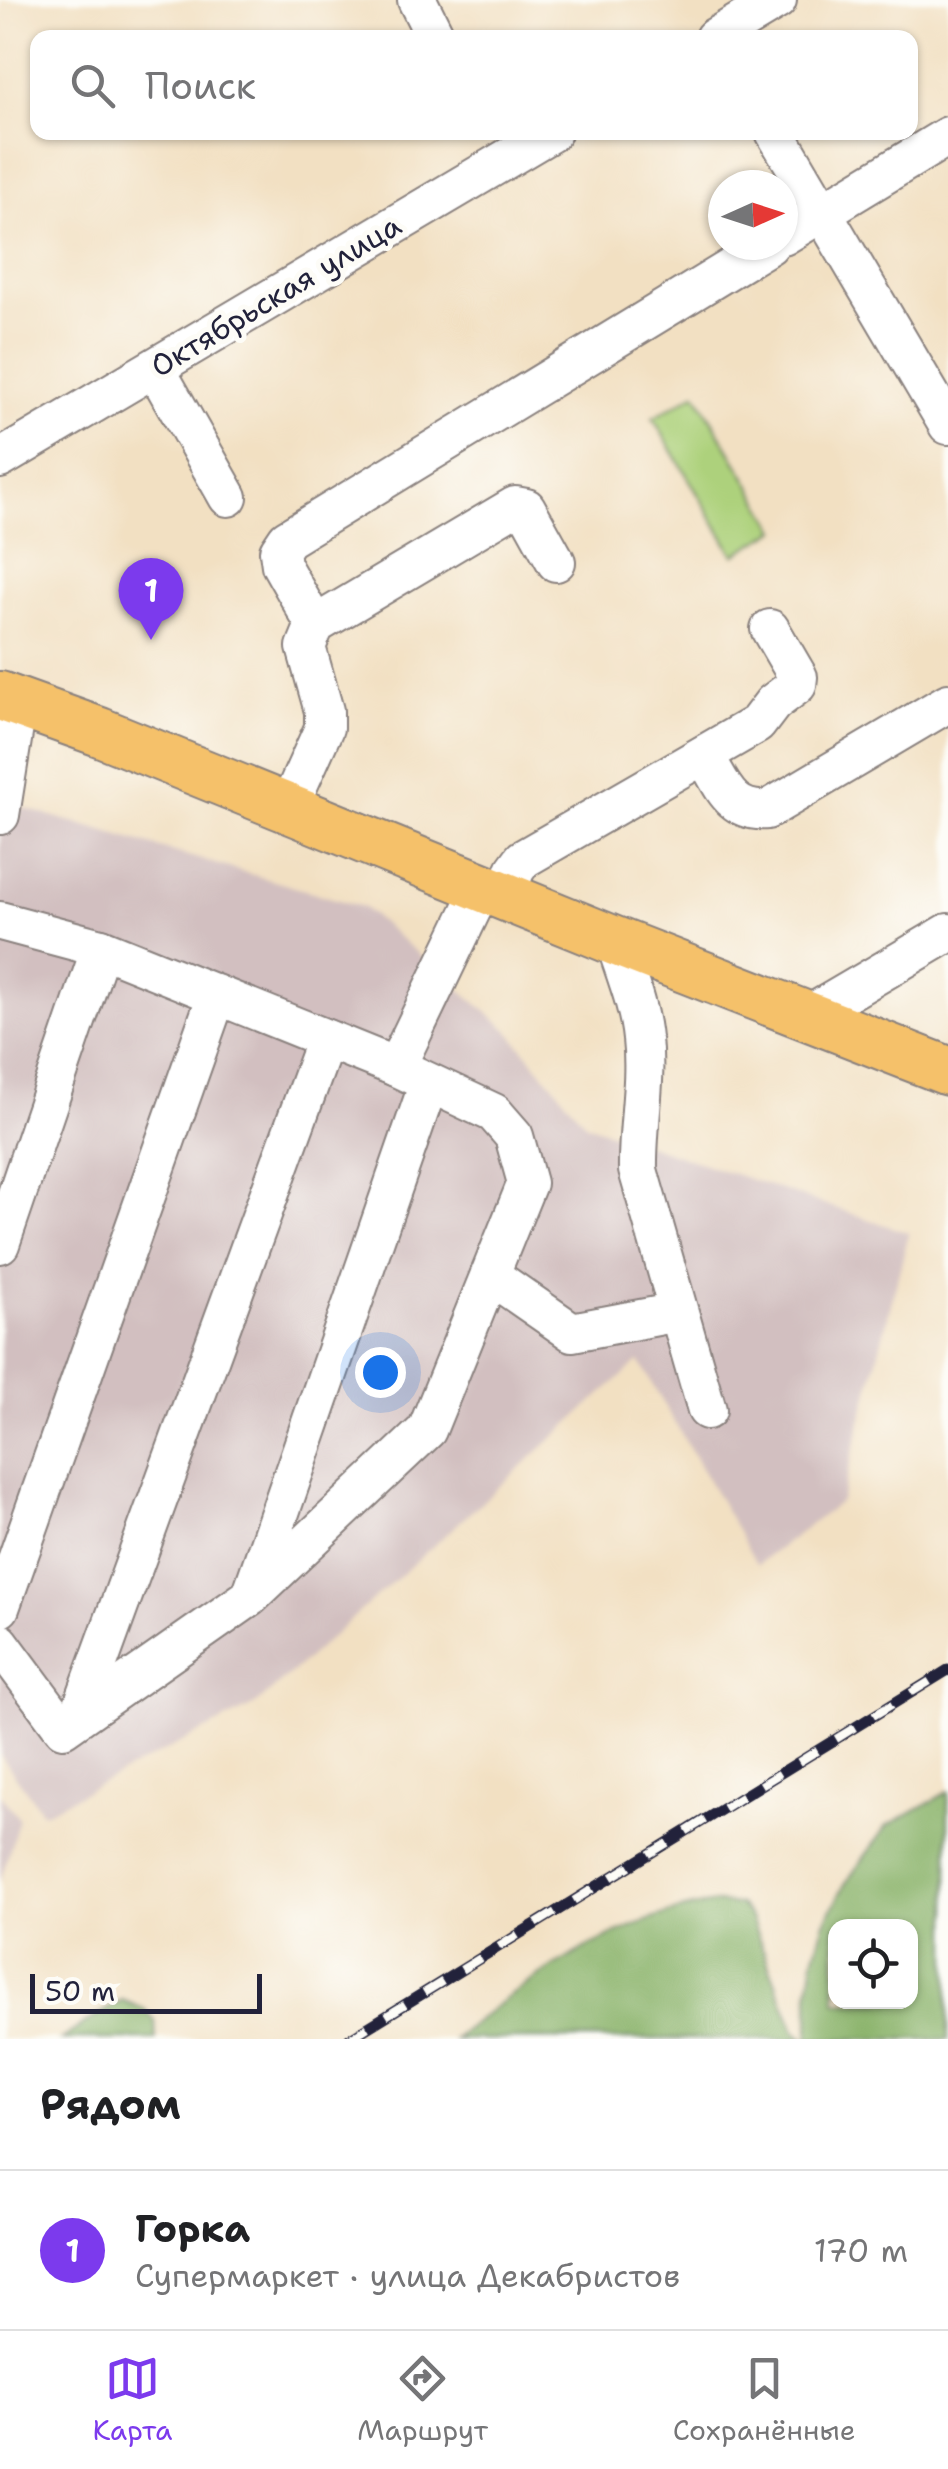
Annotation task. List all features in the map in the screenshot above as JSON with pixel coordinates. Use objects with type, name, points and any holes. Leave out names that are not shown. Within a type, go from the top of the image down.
[{"type":"main road","points":[[9,699],[948,1071]]},
{"type":"street","points":[[417,0],[432,30]]},
{"type":"street","points":[[728,30],[777,0]]},
{"type":"street","points":[[798,227],[948,136]]},
{"type":"street","name":"Октябрьская улица","points":[[0,459],[155,368],[494,147],[521,140]]},
{"type":"street","points":[[781,140],[948,425]]},
{"type":"street","points":[[315,625],[280,565],[279,551],[287,539],[744,260]]},
{"type":"street","points":[[155,368],[228,497]]},
{"type":"street","points":[[288,808],[324,728],[324,711],[306,647],[315,625],[515,506],[526,508],[556,562]]},
{"type":"street","points":[[250,1597],[413,1075],[494,892],[523,858],[757,724],[773,703],[797,685],[798,677],[770,629]]},
{"type":"street","points":[[0,815],[9,699]]},
{"type":"street","points":[[704,755],[735,805],[751,812],[767,810],[948,703]]},
{"type":"street","points":[[0,920],[102,948],[413,1075],[494,1113],[514,1136],[527,1184],[427,1430],[250,1597],[62,1728],[0,1642]]},
{"type":"street","points":[[807,1016],[948,934]]},
{"type":"street","points":[[615,941],[642,1038],[638,1170],[708,1410]]},
{"type":"street","points":[[0,1244],[102,948]]},
{"type":"street","points":[[0,1608],[217,995]]},
{"type":"street","points":[[80,1716],[326,1039]]},
{"type":"street","points":[[490,1276],[572,1332],[678,1312]]},
{"type":"shaded area","points":[[0,801],[363,907],[507,1029],[586,1124],[909,1233],[841,1501],[757,1565],[639,1361],[257,1704],[43,1813],[0,1755]]},
{"type":"shaded area","points":[[0,1794],[19,1819],[0,1883]]},
{"type":"green space","points":[[696,393],[777,530],[734,555],[653,418]]},
{"type":"green space","points":[[948,1792],[948,2039],[809,2039],[809,1989],[814,1959],[824,1924],[845,1884],[887,1826]]},
{"type":"green space","points":[[716,1903],[740,1905],[751,1919],[795,2031],[805,2039],[454,2039],[576,1953],[645,1922]]},
{"type":"green space","points":[[122,2000],[144,2009],[155,2020],[156,2039],[61,2039]]},
{"type":"railway","points":[[349,2039],[948,1670]]},
{"type":"place","name":"Горка","points":[[151,640]]}]
